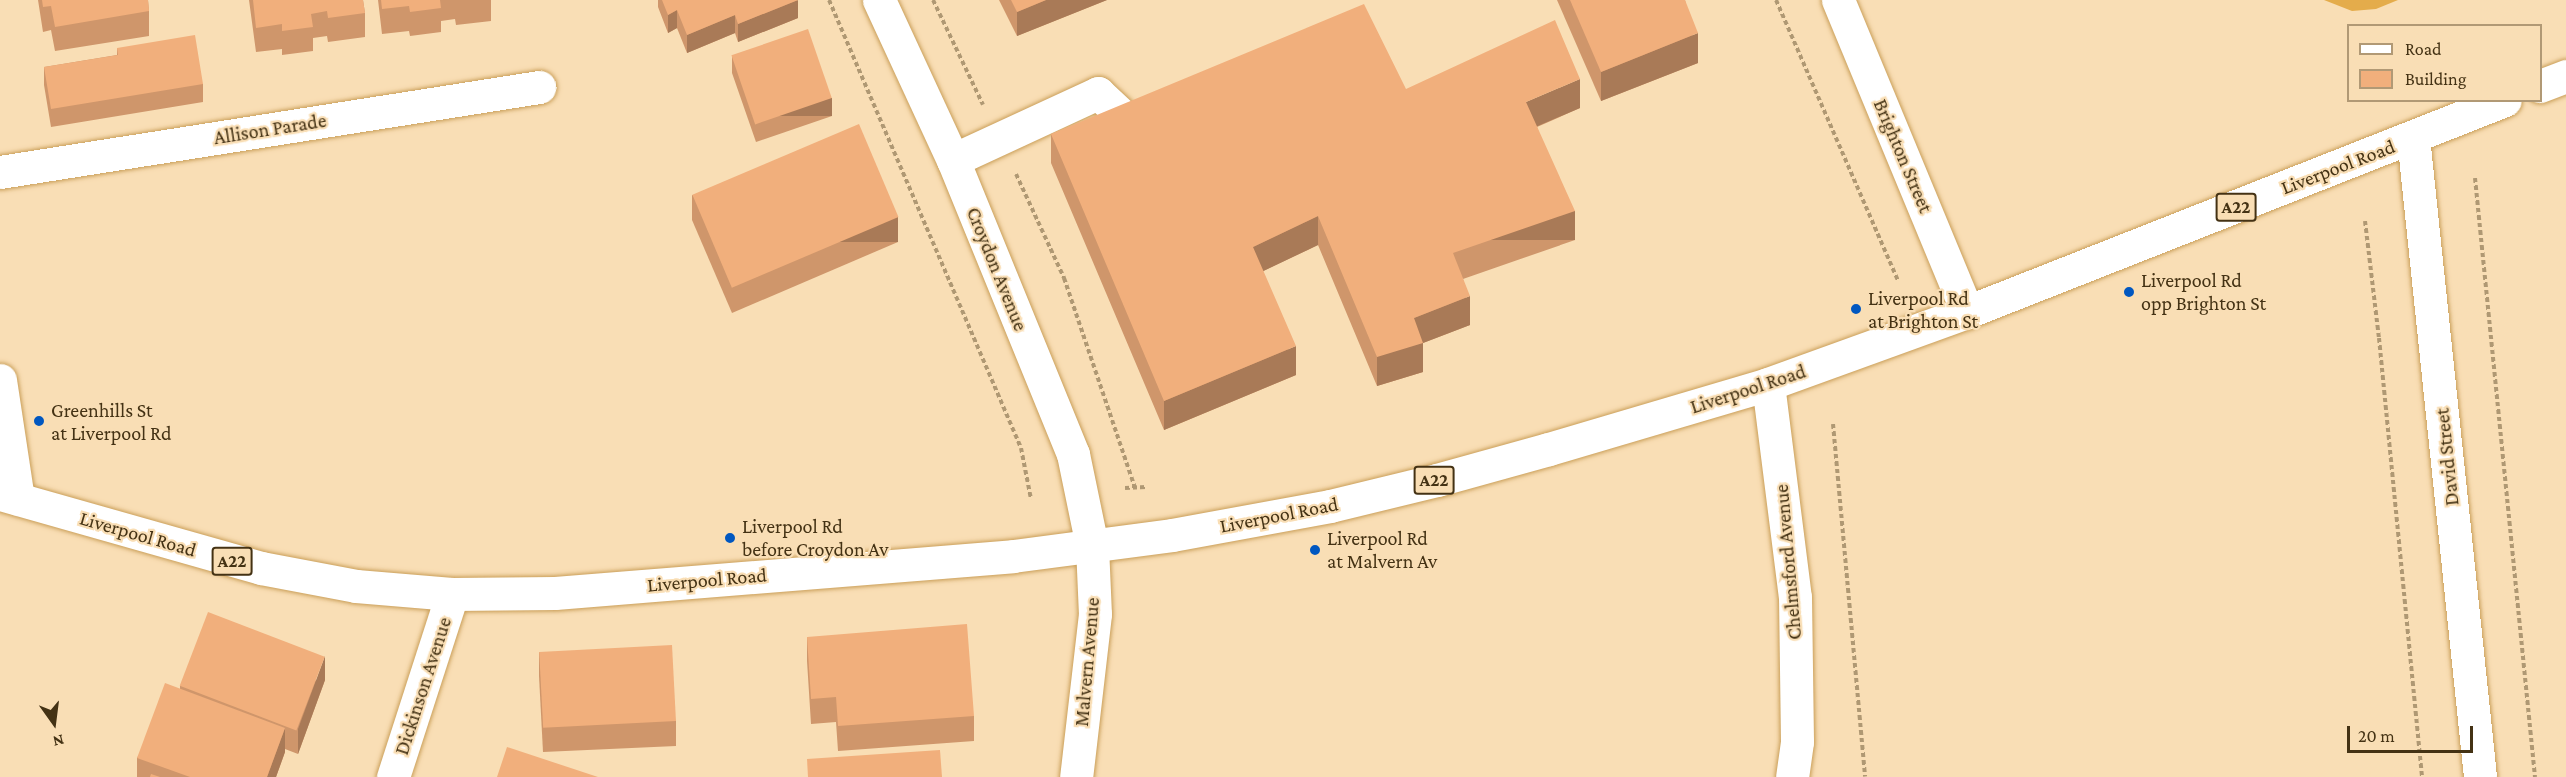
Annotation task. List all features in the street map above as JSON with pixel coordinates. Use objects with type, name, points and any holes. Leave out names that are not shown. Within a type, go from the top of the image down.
[{"type":"main road","name":"Croydon Avenue","points":[[879,0],[952,160],[1073,454],[1092,546]]},
{"type":"main road","name":"Brighton Street","points":[[1838,0],[1967,312]]},
{"type":"main road","points":[[2542,86],[2566,76]]},
{"type":"main road","name":"Allison Parade","points":[[0,172],[539,87]]},
{"type":"main road","points":[[952,160],[1098,93],[1125,118]]},
{"type":"main road","name":"Liverpool Road","points":[[9,497],[261,568],[356,586],[452,594],[555,593],[1013,556],[1172,535],[1341,503],[1549,450],[1768,384],[1967,312],[2500,102]]},
{"type":"main road","name":"David Street","points":[[2413,137],[2480,777]]},
{"type":"main road","points":[[0,380],[9,497]]},
{"type":"main road","name":"Chelmsford Avenue","points":[[1768,384],[1795,597],[1797,742],[1792,777]]},
{"type":"main road","name":"Malvern Avenue","points":[[1076,777],[1095,614],[1092,546]]},
{"type":"main road","name":"Dickinson Avenue","points":[[393,777],[452,594]]},
{"type":"path","points":[[829,0],[1021,448],[1031,499]]},
{"type":"path","points":[[933,0],[1065,278],[1135,488]]},
{"type":"path","points":[[1776,0],[1898,279]]},
{"type":"path","points":[[2475,178],[2535,777]]},
{"type":"path","points":[[2365,221],[2379,338],[2422,777]]},
{"type":"path","points":[[1833,424],[1865,777]]},
{"type":"path","points":[[1125,488],[1146,487]]},
{"type":"shaded area","points":[[2324,0],[2398,0],[2376,9],[2352,11]]},
{"type":"building","points":[[42,0],[148,0],[149,11],[55,27],[51,6],[43,7]]},
{"type":"building","points":[[253,0],[363,0],[365,13],[328,18],[327,11],[311,14],[313,27],[282,31],[282,24],[256,28]]},
{"type":"building","points":[[381,0],[440,0],[441,8],[410,12],[409,6],[382,9]]},
{"type":"building","points":[[662,0],[798,0],[738,24],[735,15],[687,35],[677,10],[668,15]]},
{"type":"building","points":[[1011,0],[1046,0],[1017,12]]},
{"type":"building","points":[[1570,0],[1685,0],[1698,33],[1601,72]]},
{"type":"building","points":[[1364,4],[1406,89],[1555,20],[1580,79],[1526,102],[1575,211],[1453,253],[1470,296],[1414,318],[1423,343],[1377,357],[1318,216],[1253,247],[1296,346],[1164,401],[1051,134]]},
{"type":"building","points":[[808,29],[832,98],[755,124],[731,55]]},
{"type":"building","points":[[195,35],[203,84],[51,109],[44,67],[118,55],[117,48]]},
{"type":"building","points":[[859,124],[898,217],[732,288],[692,195]]},
{"type":"building","points":[[208,612],[325,657],[296,731],[180,686]]},
{"type":"building","points":[[967,624],[974,716],[838,726],[836,697],[811,699],[807,637]]},
{"type":"building","points":[[672,645],[676,721],[543,728],[539,652]]},
{"type":"building","points":[[165,683],[285,728],[267,777],[190,777],[137,758]]},
{"type":"building","points":[[507,747],[598,777],[497,777]]},
{"type":"building","points":[[940,750],[942,777],[808,777],[807,759]]},
{"type":"place","name":"Liverpool Rd opp Brighton St","points":[[2129,292]]},
{"type":"place","name":"Liverpool Rd at Brighton St","points":[[1856,309]]},
{"type":"place","name":"Greenhills St at Liverpool Rd","points":[[39,421]]},
{"type":"place","name":"Liverpool Rd before Croydon Av","points":[[730,538]]},
{"type":"place","name":"Liverpool Rd at Malvern Av","points":[[1315,550]]}]
